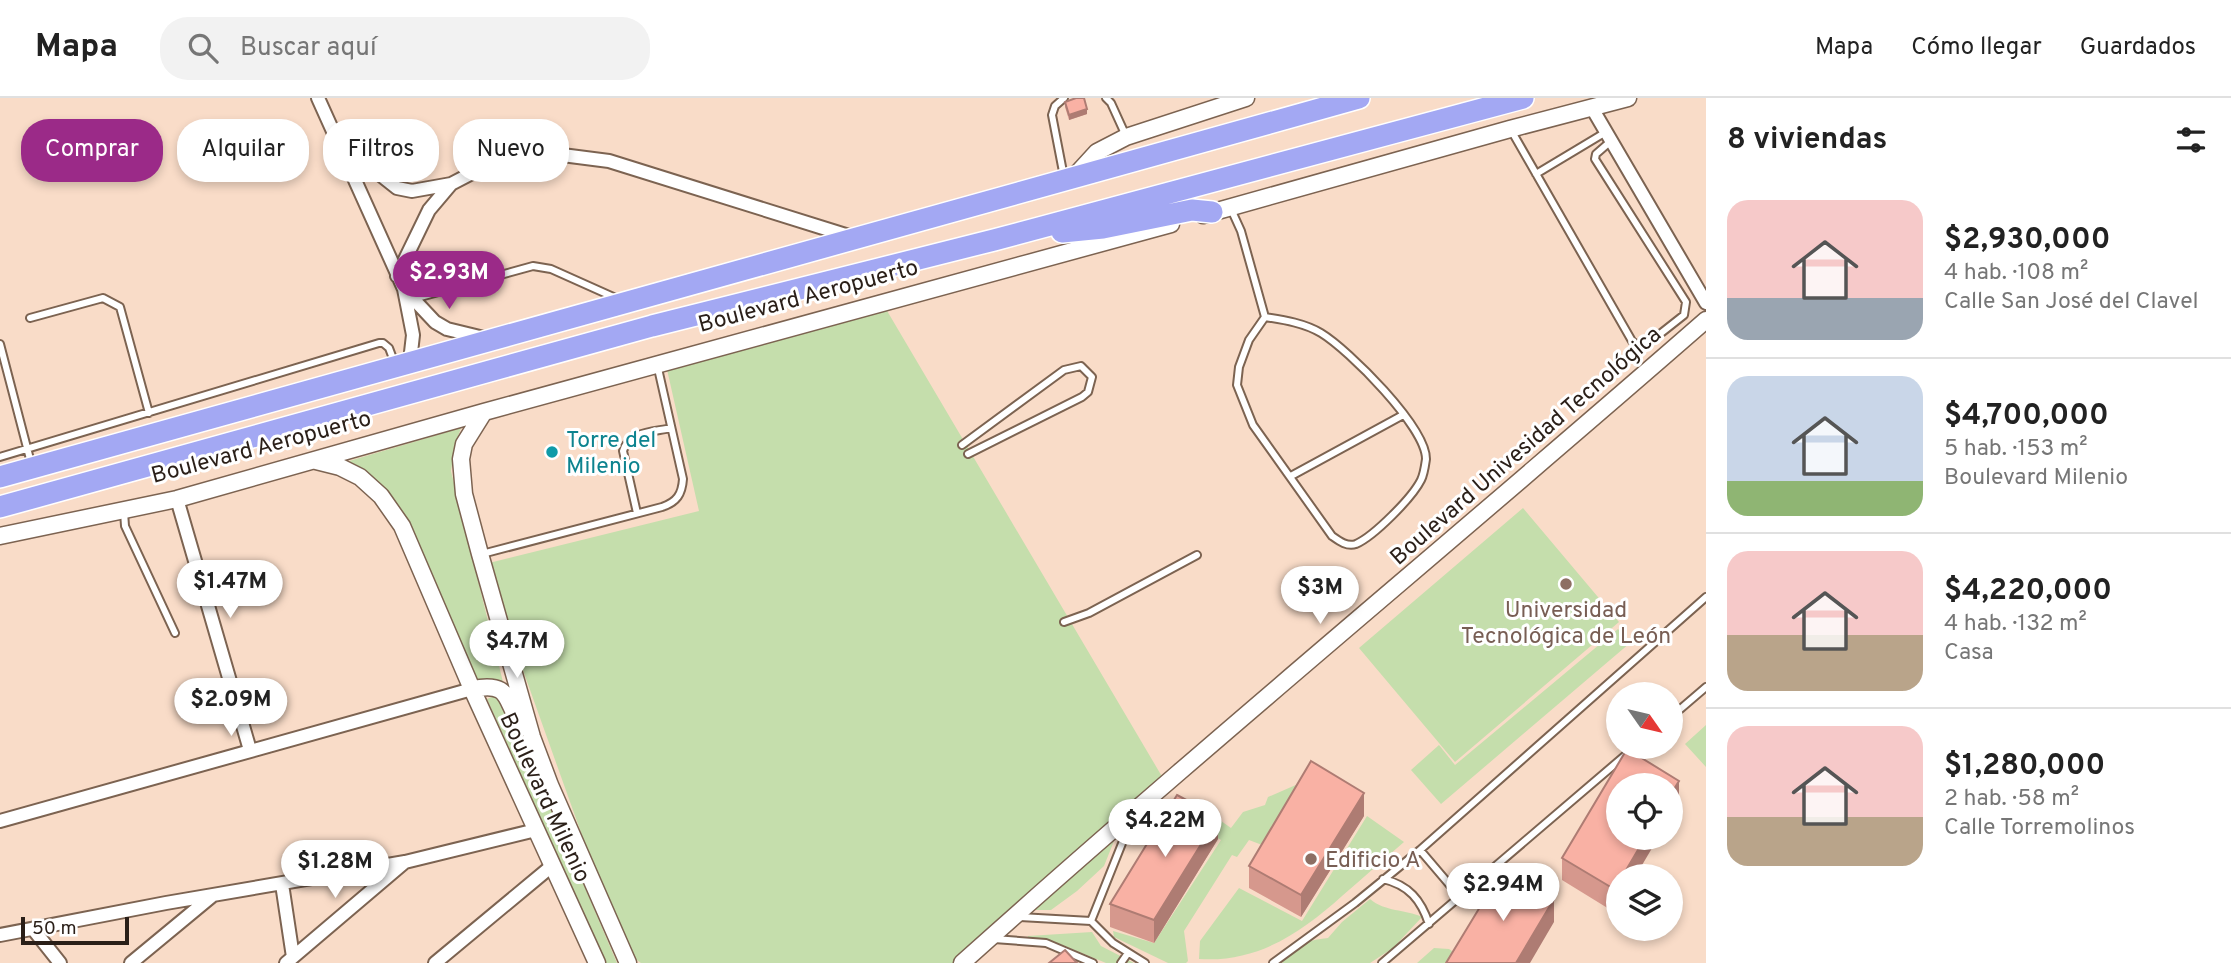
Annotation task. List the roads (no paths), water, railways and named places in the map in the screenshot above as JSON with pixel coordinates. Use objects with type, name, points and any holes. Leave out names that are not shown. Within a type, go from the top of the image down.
[{"type":"highway","name":"Boulevard Aeropuerto","points":[[0,477],[30,459],[403,364],[1359,98]]},
{"type":"highway","name":"Boulevard Aeropuerto","points":[[0,507],[652,326],[994,240],[1523,98]]},
{"type":"highway","points":[[994,240],[1103,228],[1192,210],[1221,210]]},
{"type":"street","points":[[318,98],[327,119]]},
{"type":"street","points":[[1070,178],[1097,152],[1126,137],[1246,98]]},
{"type":"street","name":"Boulevard Aeropuerto","points":[[0,536],[177,499],[1510,128],[1628,98]]},
{"type":"street","points":[[1592,108],[1706,303]]},
{"type":"street","points":[[389,182],[397,188],[412,191],[451,184],[503,157],[539,152],[576,156],[610,161],[859,239]]},
{"type":"street","points":[[354,182],[408,297],[429,318],[447,329],[490,340]]},
{"type":"street","points":[[397,276],[429,210],[451,184]]},
{"type":"street","points":[[403,364],[413,335],[408,297]]},
{"type":"street","name":"Boulevard Univesidad Tecnológica","points":[[962,963],[1135,810],[1416,568],[1517,485],[1706,320]]},
{"type":"street","name":"Boulevard Milenio","points":[[484,412],[464,444],[461,459],[464,494],[532,737],[550,785],[628,963]]},
{"type":"street","name":"Boulevard Milenio","points":[[310,460],[351,471],[371,486],[392,509],[410,541],[472,689],[597,963]]},
{"type":"street","points":[[177,499],[250,750]]},
{"type":"street","points":[[0,821],[472,689],[492,686],[503,692],[517,720],[532,737]]},
{"type":"street","points":[[0,936],[212,895],[405,862],[536,830]]},
{"type":"street","points":[[290,960],[405,862]]},
{"type":"street","points":[[435,963],[553,865]]},
{"type":"street","points":[[282,884],[290,960]]},
{"type":"street","points":[[131,963],[212,895]]},
{"type":"street","points":[[33,929],[61,963]]},
{"type":"street","points":[[618,943],[642,963]]},
{"type":"lane","points":[[1064,98],[1055,106],[1052,115],[1070,178]]},
{"type":"lane","points":[[1106,98],[1111,103],[1126,137]]},
{"type":"lane","points":[[1510,128],[1632,341],[1640,347],[1684,315],[1686,302],[1595,159],[1608,136]]},
{"type":"lane","points":[[1536,174],[1608,136]]},
{"type":"lane","points":[[1221,210],[1241,231],[1265,317]]},
{"type":"lane","points":[[408,297],[533,266],[551,269],[626,303]]},
{"type":"lane","points":[[30,318],[103,298],[113,301],[120,307],[149,412]]},
{"type":"lane","points":[[1265,317],[1297,323],[1320,332],[1349,354],[1403,415],[1425,450],[1424,473],[1419,484],[1370,534],[1354,545],[1343,543],[1332,536],[1253,425],[1237,385],[1239,367],[1249,340],[1265,317]]},
{"type":"lane","points":[[0,457],[30,459],[149,412],[379,343],[387,345],[403,364]]},
{"type":"lane","points":[[0,344],[30,459]]},
{"type":"lane","points":[[480,554],[669,504],[680,494],[683,478],[657,364]]},
{"type":"lane","points":[[962,445],[1064,370],[1082,366],[1089,373],[1092,383],[1082,397],[968,454]]},
{"type":"lane","points":[[1291,476],[1403,415]]},
{"type":"lane","points":[[988,426],[1000,438]]},
{"type":"lane","points":[[637,513],[624,451],[626,442],[634,436],[671,428]]},
{"type":"lane","points":[[124,510],[125,526],[175,633]]},
{"type":"lane","points":[[1064,622],[1197,555]]},
{"type":"lane","points":[[1273,963],[1420,850],[1706,597]]},
{"type":"lane","points":[[1684,706],[1706,687]]},
{"type":"lane","points":[[1382,963],[1620,760]]},
{"type":"lane","points":[[1091,921],[1135,810]]},
{"type":"lane","points":[[1420,850],[1460,897]]},
{"type":"lane","points":[[1384,879],[1401,884],[1416,896],[1429,924]]},
{"type":"lane","points":[[1014,917],[1091,921],[1104,936],[1145,963]]},
{"type":"lane","points":[[989,939],[1046,943],[1093,963]]},
{"type":"lane","points":[[1121,963],[1128,953]]},
{"type":"place","name":"Torre del Milenio","points":[[552,452]]},
{"type":"place","name":"Universidad Tecnológica de León","points":[[1566,584]]},
{"type":"place","name":"Edificio A","points":[[1311,859]]}]
